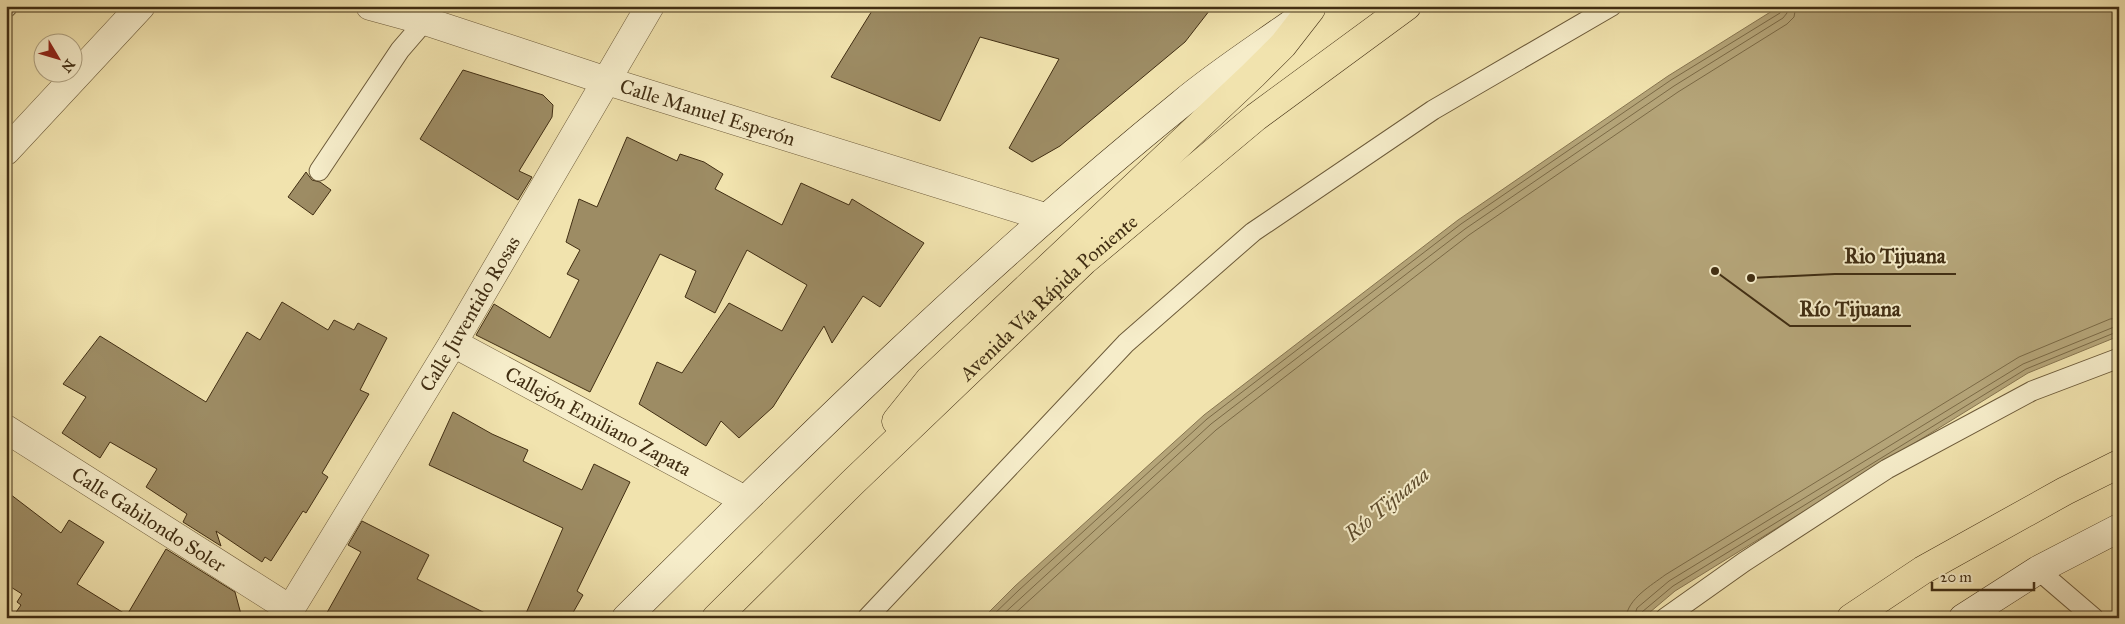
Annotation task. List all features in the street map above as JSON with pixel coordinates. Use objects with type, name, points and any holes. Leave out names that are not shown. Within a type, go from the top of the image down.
[{"type":"highway","name":"Avenida Vía Rápida Poniente","points":[[716,618],[852,483],[1084,261],[1256,117],[1407,6]]},
{"type":"highway","points":[[852,483],[904,410],[929,380],[1253,75],[1282,45],[1313,8]]},
{"type":"highway","points":[[1852,618],[1923,570],[2065,491],[2119,464]]},
{"type":"street","points":[[6,151],[141,6]]},
{"type":"street","name":"Calle Manuel Esperón","points":[[370,6],[425,21],[606,81],[1046,218]]},
{"type":"street","name":"Calle Juventido Rosas","points":[[288,613],[453,343],[650,6]]},
{"type":"street","points":[[626,618],[745,500],[883,368],[1046,218],[1182,102],[1313,8]]},
{"type":"street","name":"Callejón Emiliano Zapata","points":[[453,343],[745,500]]},
{"type":"street","name":"Calle Gabilondo Soler","points":[[6,429],[288,613]]},
{"type":"street","points":[[1963,618],[2038,570],[2119,528]]},
{"type":"lane","points":[[867,618],[1126,343],[1253,232],[1433,110],[1612,6]]},
{"type":"lane","points":[[319,171],[400,50],[425,21]]},
{"type":"lane","points":[[1665,618],[1744,562],[1888,470],[2032,391],[2119,358]]},
{"type":"lane","points":[[2038,570],[2094,618]]},
{"type":"water","points":[[1780,6],[2119,6],[2119,336],[2028,373],[1675,591],[1643,618],[983,618],[1015,586],[1204,415],[1458,220],[1668,76]]},
{"type":"building","points":[[875,6],[1213,6],[1185,42],[1060,146],[1032,162],[1009,148],[1059,59],[980,37],[940,121],[831,77]]},
{"type":"building","points":[[463,70],[543,95],[553,105],[552,117],[519,171],[532,177],[518,200],[420,139]]},
{"type":"building","points":[[627,137],[677,161],[680,154],[704,162],[723,174],[715,189],[782,225],[801,183],[849,205],[852,199],[924,243],[880,307],[863,296],[832,343],[824,326],[773,407],[739,438],[721,421],[706,446],[639,404],[657,362],[682,373],[729,303],[782,331],[807,285],[747,250],[715,313],[685,297],[696,271],[660,254],[590,392],[476,335],[494,304],[550,338],[579,280],[567,274],[580,250],[566,242],[579,199],[597,207]]},
{"type":"building","points":[[306,172],[312,180],[320,182],[331,190],[313,215],[288,197]]},
{"type":"building","points":[[282,302],[328,330],[334,320],[354,330],[358,323],[387,338],[360,390],[369,394],[322,473],[328,477],[306,513],[303,511],[271,561],[265,557],[262,562],[216,531],[221,546],[183,522],[187,514],[146,487],[157,469],[110,442],[100,458],[62,433],[86,397],[63,384],[100,336],[206,402],[247,332],[260,340]]},
{"type":"building","points":[[453,412],[492,434],[528,450],[523,461],[582,490],[594,464],[630,482],[577,591],[583,595],[570,618],[524,618],[563,528],[429,465]]},
{"type":"building","points":[[6,491],[61,533],[69,520],[104,542],[77,584],[127,615],[166,549],[235,592],[242,618],[12,618],[21,605],[17,602],[22,594],[6,584]]},
{"type":"building","points":[[362,521],[429,555],[417,579],[495,618],[324,618],[361,552],[348,545]]},
{"type":"place","name":"Río Tijuana","points":[[1715,271]]},
{"type":"place","name":"Rio Tijuana","points":[[1751,278]]}]
